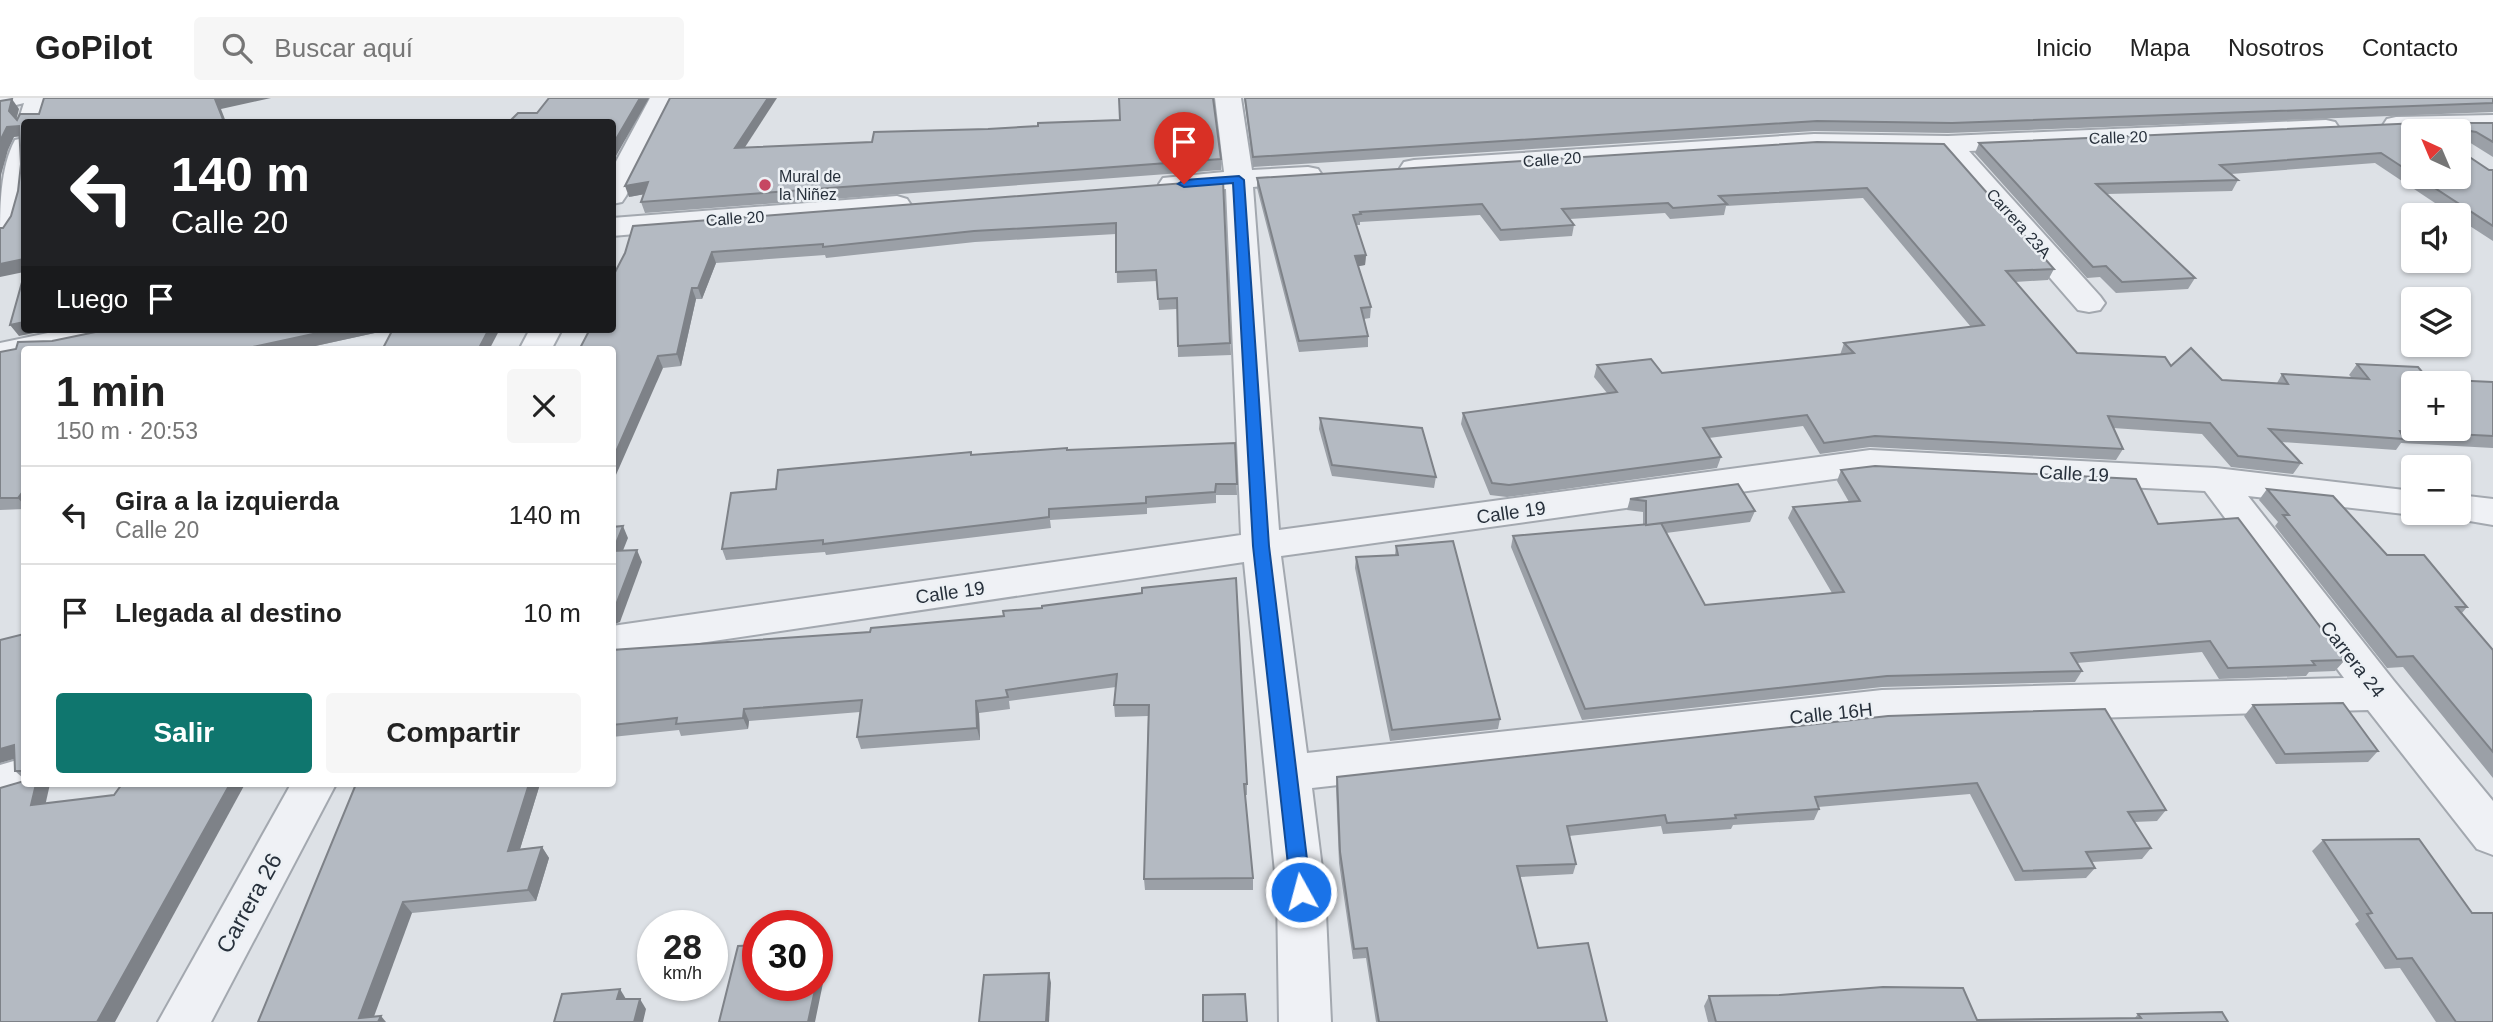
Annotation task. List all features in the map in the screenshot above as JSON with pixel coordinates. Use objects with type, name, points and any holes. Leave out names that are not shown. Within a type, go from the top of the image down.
[{"type":"street","points":[[0,101],[15,98]]},
{"type":"street","points":[[32,119],[38,98]]},
{"type":"street","points":[[616,188],[663,98]]},
{"type":"street","points":[[1228,98],[1239,180],[1261,546],[1301,892],[1305,1022]]},
{"type":"street","points":[[2471,124],[2493,123]]},
{"type":"street","points":[[2376,125],[2401,126]]},
{"type":"street","name":"Calle 20","points":[[1389,170],[1814,142],[1948,144],[2348,127]]},
{"type":"street","name":"Carrera 23A","points":[[1948,144],[2089,303]]},
{"type":"street","points":[[0,230],[21,156]]},
{"type":"street","points":[[1141,187],[1334,173]]},
{"type":"street","name":"Calle 20","points":[[616,227],[919,204]]},
{"type":"street","points":[[33,346],[94,333]]},
{"type":"street","points":[[0,353],[21,349]]},
{"type":"street","name":"Calle 19","points":[[616,640],[1261,546],[1870,462],[2216,480],[2401,502]]},
{"type":"street","name":"Carrera 24","points":[[2216,480],[2379,693],[2493,835]]},
{"type":"street","points":[[2471,510],[2493,512]]},
{"type":"street","name":"Calle 16H","points":[[1286,773],[1882,707],[2379,693]]},
{"type":"street","points":[[0,783],[21,777]]},
{"type":"street","name":"Carrera 26","points":[[184,1022],[312,787]]},
{"type":"building","points":[[44,98],[219,98],[215,99],[223,119],[21,119],[21,164],[19,126],[7,127],[0,141],[0,101],[12,99],[9,111],[17,120],[20,114],[39,114]]},
{"type":"building","points":[[549,98],[640,98],[616,139],[616,119],[512,119],[518,113],[537,113]]},
{"type":"building","points":[[670,98],[768,98],[735,148],[872,142],[874,132],[988,129],[1038,126],[1038,123],[1120,120],[1119,98],[1213,98],[1221,159],[641,202],[648,182],[625,186]]},
{"type":"building","points":[[1245,98],[2493,98],[2493,103],[1952,123],[1817,121],[1253,157]]},
{"type":"building","points":[[2471,123],[2493,123],[2493,142],[2471,131]]},
{"type":"building","points":[[2401,124],[2401,166],[2381,153],[2220,165],[2238,180],[2096,184],[2195,278],[2122,282],[2106,266],[2093,267],[1979,143]]},
{"type":"building","points":[[1817,142],[1944,144],[2054,269],[2006,271],[2077,353],[2165,357],[2171,366],[2191,348],[2222,380],[2288,384],[2282,374],[2369,379],[2357,364],[2418,367],[2421,371],[2401,371],[2401,439],[2269,429],[2301,463],[2238,456],[2210,423],[2108,416],[2123,449],[1875,436],[1824,443],[1807,415],[1703,428],[1721,457],[1509,485],[1492,483],[1463,413],[1617,392],[1597,365],[1651,359],[1662,373],[1854,353],[1844,343],[1984,325],[1867,188],[1719,196],[1727,204],[1673,208],[1668,203],[1562,209],[1574,225],[1501,230],[1482,204],[1360,212],[1361,214],[1353,215],[1366,255],[1355,256],[1371,307],[1361,308],[1368,336],[1299,341],[1257,178]]},
{"type":"building","points":[[2471,158],[2493,170],[2493,226],[2471,212],[2471,203],[2458,203],[2436,189],[2471,189]]},
{"type":"building","points":[[21,164],[21,260],[0,264],[0,228],[3,228],[11,216],[18,191]]},
{"type":"building","points":[[1223,180],[1230,343],[1178,346],[1177,298],[1158,299],[1156,270],[1116,272],[1116,223],[974,231],[823,247],[823,244],[712,252],[698,288],[692,288],[677,354],[658,356],[616,452],[616,346],[581,346],[588,333],[616,333],[616,270],[625,253],[633,226]]},
{"type":"building","points":[[21,286],[21,323],[10,325]]},
{"type":"building","points":[[91,333],[318,333],[257,346],[21,346],[21,494],[18,498],[0,498],[0,352],[16,349],[18,342],[52,341]]},
{"type":"building","points":[[391,333],[487,333],[480,346],[384,346]]},
{"type":"building","points":[[2471,381],[2493,382],[2493,436],[2471,435]]},
{"type":"building","points":[[1320,418],[1422,428],[1436,477],[1332,465]]},
{"type":"building","points":[[1235,443],[1237,484],[1216,484],[1215,492],[1146,497],[1146,503],[1049,509],[1049,517],[823,544],[823,540],[722,549],[731,493],[776,489],[778,470],[971,452],[971,455],[1067,448]]},
{"type":"building","points":[[1875,466],[2136,479],[2158,524],[2238,518],[2345,660],[2312,661],[2315,665],[2228,668],[2210,641],[2071,653],[2082,671],[1887,676],[1585,709],[1513,536],[1661,523],[1705,605],[1844,592],[1793,507],[1860,501],[1841,470]]},
{"type":"building","points":[[1738,484],[1755,511],[1646,525],[1646,501],[1630,499]]},
{"type":"building","points":[[2267,489],[2333,496],[2387,555],[2424,555],[2467,607],[2456,607],[2493,650],[2493,752],[2413,656],[2397,657],[2283,515],[2289,515]]},
{"type":"building","points":[[623,526],[616,544],[616,527]]},
{"type":"building","points":[[1453,541],[1500,719],[1392,730],[1356,557],[1398,555],[1396,546]]},
{"type":"building","points":[[637,550],[616,605],[616,551]]},
{"type":"building","points":[[1236,578],[1247,784],[1244,784],[1253,878],[1144,879],[1149,705],[1114,705],[1117,674],[1006,690],[1008,697],[976,701],[977,728],[857,737],[862,700],[744,709],[743,718],[676,724],[677,718],[616,725],[616,650],[870,632],[871,628],[1004,616],[1003,611],[1142,593],[1142,588]]},
{"type":"building","points":[[21,635],[21,771],[15,771],[14,745],[0,749],[0,640]]},
{"type":"building","points":[[2343,703],[2378,751],[2285,754],[2253,705]]},
{"type":"building","points":[[2105,709],[2166,810],[2128,812],[2151,848],[2086,852],[2095,868],[2023,871],[1977,783],[1815,797],[1819,809],[1735,815],[1736,818],[1667,823],[1665,815],[1567,826],[1576,864],[1517,866],[1538,948],[1588,943],[1607,1022],[1379,1022],[1367,948],[1354,949],[1340,852],[1337,777],[1888,716]]},
{"type":"building","points":[[21,782],[21,787],[35,787],[31,805],[114,795],[120,787],[228,787],[97,1022],[0,1022],[0,788]]},
{"type":"building","points":[[355,787],[528,787],[508,851],[542,847],[528,890],[403,902],[359,1018],[381,1016],[378,1022],[258,1022]]},
{"type":"building","points":[[2419,839],[2472,913],[2493,913],[2493,1022],[2456,1022],[2412,958],[2397,959],[2367,914],[2372,913],[2323,840]]},
{"type":"building","points":[[738,946],[742,946],[742,1001],[813,1001],[808,1022],[719,1022],[724,1001],[728,1001],[728,986]]},
{"type":"building","points":[[1049,973],[1046,1022],[979,1022],[984,975]]},
{"type":"building","points":[[1883,987],[1963,988],[1977,1020],[2141,1018],[2138,1014],[2222,1012],[2228,1022],[1716,1022],[1709,996],[1780,995]]},
{"type":"building","points":[[620,989],[617,999],[639,1001],[634,1022],[554,1022],[562,994]]},
{"type":"building","points":[[1245,994],[1247,1022],[1203,1022],[1203,995]]},
{"type":"place","name":"Mural de la Niñez","points":[[765,185]]},
{"type":"route","points":[[1184,184],[1239,180],[1261,546],[1301,892]]}]
